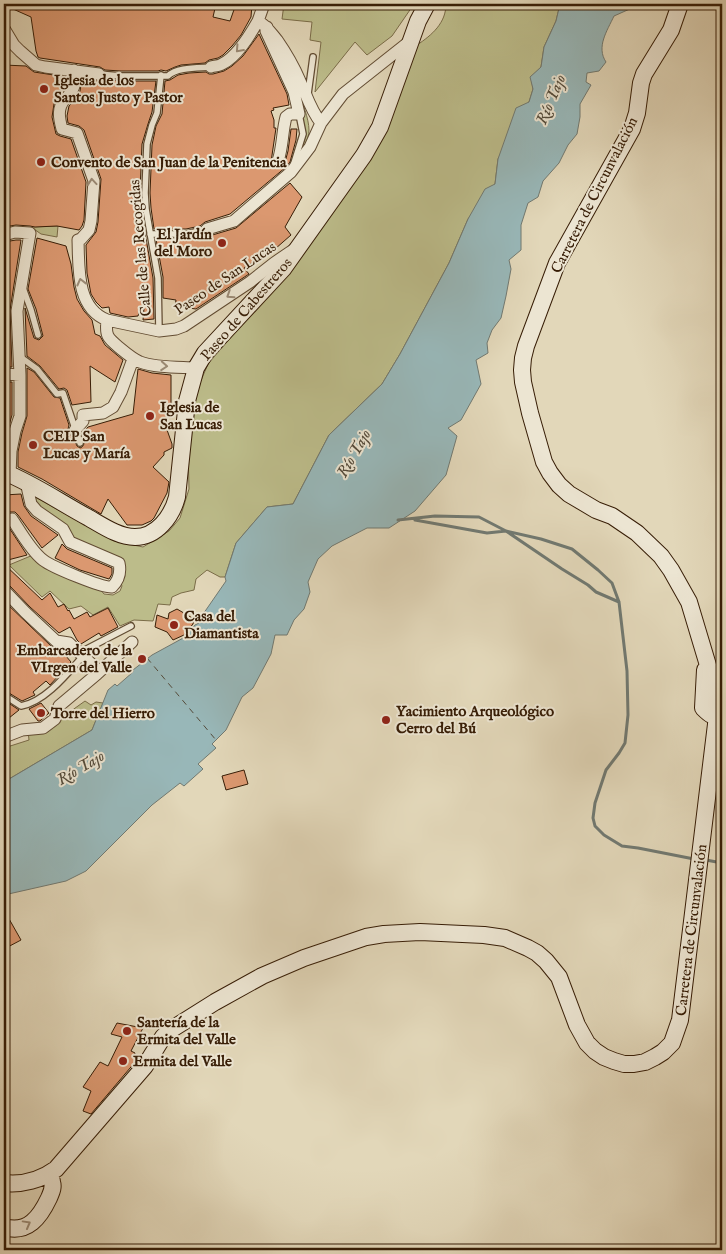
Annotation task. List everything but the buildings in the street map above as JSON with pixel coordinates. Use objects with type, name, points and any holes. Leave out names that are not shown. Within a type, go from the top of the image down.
[{"type":"main road","name":"Paseo de Cabestreros","points":[[7,473],[121,535],[143,536],[156,530],[168,517],[177,497],[187,401],[196,368],[205,353],[283,269],[364,155],[380,127],[418,21],[427,4]]},
{"type":"main road","name":"Carretera de Circunvalación","points":[[4,1182],[19,1183],[40,1179],[48,1175],[64,1161],[145,1066],[163,1037],[169,1031],[215,1002],[262,976],[346,943],[384,934],[420,932],[495,936],[512,941],[537,952],[553,968],[559,977],[577,1025],[586,1043],[604,1057],[624,1064],[645,1062],[663,1052],[672,1044],[680,1020],[714,737],[720,715],[719,694],[689,602],[661,556],[624,522],[582,503],[569,494],[550,473],[539,448],[522,370],[526,346],[557,263],[632,129],[644,74],[671,30],[680,4]]},
{"type":"main road","points":[[706,657],[703,708],[710,715],[720,715]]},
{"type":"main road","points":[[4,1227],[11,1229],[25,1227],[38,1217],[45,1207],[52,1190],[52,1182],[48,1175]]},
{"type":"street","points":[[264,4],[262,24],[294,92],[299,114],[286,116],[282,148],[278,161]]},
{"type":"street","points":[[211,68],[223,64],[238,52],[251,34],[262,24]]},
{"type":"street","points":[[262,24],[281,46],[292,64],[301,82],[307,101],[321,123]]},
{"type":"street","points":[[4,29],[17,48],[36,65],[99,74]]},
{"type":"street","points":[[207,229],[234,221],[291,172],[310,147],[321,123],[343,94],[412,40]]},
{"type":"street","points":[[74,70],[72,92],[60,106],[59,116],[62,129],[77,133],[94,181],[89,230],[78,240],[79,280],[89,306],[99,317],[107,320],[106,330],[108,338],[133,359],[156,366],[196,368]]},
{"type":"street","points":[[4,235],[14,232],[30,233],[16,311],[20,375],[20,416],[8,451],[7,473]]},
{"type":"street","name":"Paseo de San Lucas","points":[[107,320],[159,331],[184,326],[250,282],[299,246]]},
{"type":"street","points":[[75,430],[83,421],[83,415],[103,412],[113,407],[121,392],[133,359]]},
{"type":"street","points":[[4,374],[20,375]]},
{"type":"street","points":[[8,519],[43,560],[108,588],[115,584],[120,570],[119,563],[70,542],[63,529],[37,511],[31,504],[26,482]]},
{"type":"street","points":[[4,590],[56,641],[69,643],[99,671]]},
{"type":"street","points":[[4,737],[22,730],[43,728],[55,719],[59,706],[132,642]]},
{"type":"lane","points":[[307,101],[313,57]]},
{"type":"lane","points":[[99,74],[168,76],[172,72],[192,68],[211,68]]},
{"type":"lane","name":"Calle de las Recogidas","points":[[159,331],[158,278],[145,193],[147,144],[157,114],[161,75]]},
{"type":"lane","points":[[291,172],[303,134],[299,114]]},
{"type":"lane","points":[[150,234],[187,234],[207,229]]},
{"type":"lane","points":[[21,284],[38,335]]},
{"type":"lane","points":[[19,355],[37,370],[57,394],[63,393],[80,443]]},
{"type":"lane","points":[[7,697],[21,706],[29,705],[56,686],[81,655],[131,626]]},
{"type":"green space","points":[[284,4],[414,4],[392,36],[367,55],[355,42],[315,92],[321,42],[310,40],[312,22],[282,19]]},
{"type":"green space","points":[[446,4],[560,4],[556,21],[544,47],[541,67],[531,77],[533,89],[529,102],[498,159],[495,184],[468,219],[449,263],[382,384],[329,435],[293,504],[267,507],[236,543],[225,577],[220,577],[207,570],[196,579],[194,590],[172,597],[170,605],[158,604],[153,621],[134,620],[120,626],[108,607],[93,615],[81,606],[69,609],[50,591],[42,597],[9,565],[33,555],[100,589],[104,594],[113,595],[120,591],[125,572],[77,543],[35,503],[35,497],[114,541],[143,547],[169,531],[180,518],[189,489],[188,443],[194,397],[208,364],[301,255],[417,45],[433,33],[441,23]]},
{"type":"green space","points":[[299,91],[307,116],[309,133],[299,157],[304,141]]},
{"type":"green space","points":[[58,226],[57,237],[41,234],[31,227]]},
{"type":"green space","points":[[85,701],[91,705],[96,702],[103,703],[92,730],[4,782],[4,748],[29,740],[28,731],[43,731]]},
{"type":"water","name":"Río Tajo","points":[[560,4],[635,4],[632,8],[614,16],[602,45],[603,56],[606,62],[599,71],[587,73],[586,82],[591,85],[580,104],[577,134],[568,145],[559,163],[543,181],[538,197],[528,203],[521,225],[521,250],[509,260],[511,269],[501,318],[492,330],[487,343],[488,353],[476,360],[481,384],[461,420],[448,428],[457,436],[446,475],[415,511],[389,528],[367,528],[332,546],[318,559],[308,582],[310,592],[304,609],[294,620],[287,635],[275,635],[271,654],[253,688],[242,697],[226,730],[212,744],[216,748],[198,764],[203,769],[184,786],[180,783],[152,805],[86,871],[66,881],[4,895],[4,782],[92,730],[108,690],[115,684],[117,686],[152,655],[185,637],[199,623],[199,620],[226,581],[225,577],[236,543],[267,507],[293,504],[329,435],[382,384],[449,263],[468,219],[485,189],[495,184],[498,159],[516,108],[529,102],[533,89],[530,77],[541,67],[544,47],[556,21]]},
{"type":"waterway","points":[[398,520],[435,516],[479,517],[506,531],[572,549],[612,583],[619,602],[627,671],[628,715],[625,743],[606,770],[595,803],[593,818],[595,826],[604,835],[622,846],[694,859]]},
{"type":"waterway","points":[[415,520],[487,533],[506,531],[596,592],[619,602]]},
{"type":"waterway","points":[[706,860],[722,863]]},
{"type":"ferry route","points":[[147,658],[216,740]]},
{"type":"place","name":"Iglesia de los Santos Justo y Pastor","points":[[44,89]]},
{"type":"place","name":"Convento de San Juan de la Penitencia","points":[[41,162]]},
{"type":"place","name":"El Jardín del Moro","points":[[222,243]]},
{"type":"place","name":"Iglesia de San Lucas","points":[[150,416]]},
{"type":"place","name":"CEIP San Lucas y María","points":[[33,445]]},
{"type":"place","name":"Casa del Diamantista","points":[[174,625]]},
{"type":"place","name":"Embarcadero de la VIrgen del Valle","points":[[142,659]]},
{"type":"place","name":"Torre del Hierro","points":[[41,713]]},
{"type":"place","name":"Yacimiento Arqueológico Cerro del Bú","points":[[386,720]]},
{"type":"place","name":"Santería de la Ermita del Valle","points":[[127,1031]]},
{"type":"place","name":"Ermita del Valle","points":[[123,1061]]}]
